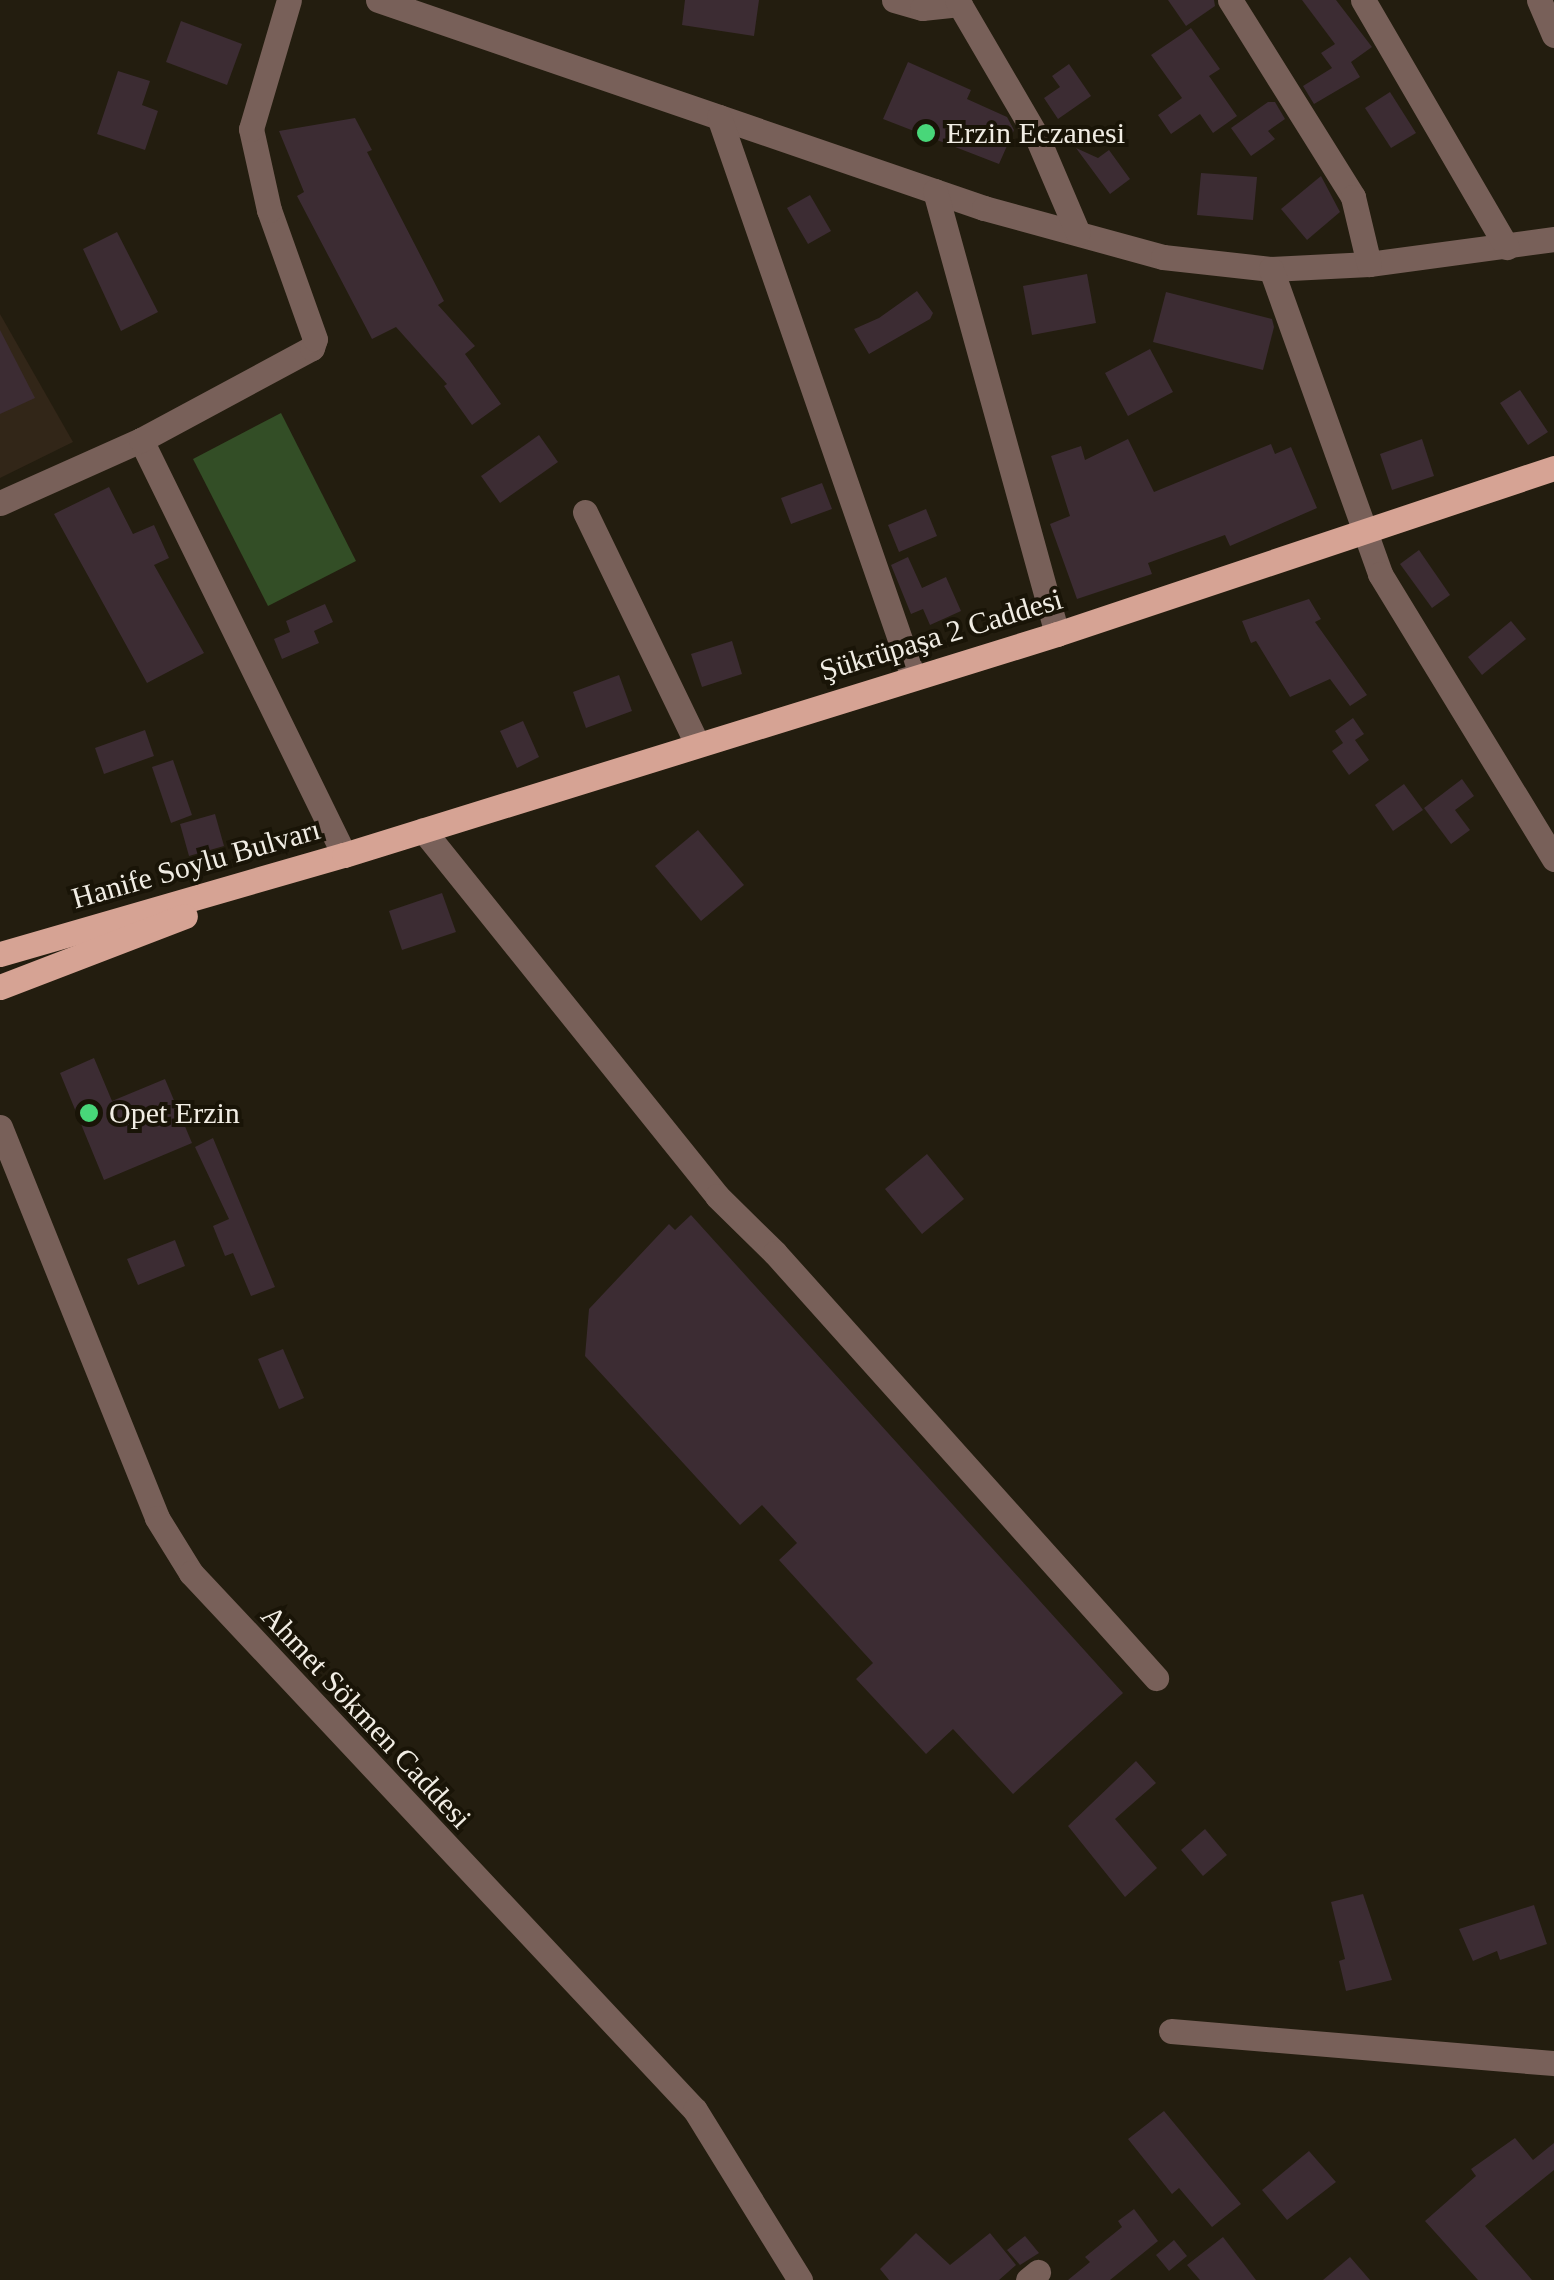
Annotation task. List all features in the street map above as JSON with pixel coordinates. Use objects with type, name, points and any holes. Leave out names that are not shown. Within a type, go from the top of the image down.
[{"type":"main road","name":"Şükrüpaşa 2 Caddesi","points":[[344,856],[1057,634],[1554,468]]},
{"type":"main road","name":"Hanife Soylu Bulvarı","points":[[0,954],[344,856]]},
{"type":"main road","name":"Hanife Soylu Bulvarı","points":[[0,987],[344,856]]},
{"type":"street","points":[[0,503],[142,440],[312,348],[315,339],[269,210],[251,129],[289,0]]},
{"type":"street","points":[[378,0],[935,191],[1163,257],[1271,269],[1369,264],[1554,240]]},
{"type":"street","points":[[894,0],[922,8],[958,2],[1038,137],[1078,233]]},
{"type":"street","points":[[1231,0],[1353,197],[1369,264]]},
{"type":"street","points":[[1363,0],[1507,247]]},
{"type":"street","points":[[1539,0],[1554,35]]},
{"type":"street","points":[[719,117],[913,677]]},
{"type":"street","points":[[935,191],[1057,634]]},
{"type":"street","points":[[1271,269],[1380,574],[1554,859]]},
{"type":"street","points":[[142,440],[344,856]]},
{"type":"street","points":[[585,512],[696,744]]},
{"type":"street","points":[[424,830],[717,1196],[774,1253],[1156,1678]]},
{"type":"street","name":"Ahmet Sökmen Caddesi","points":[[0,1128],[157,1518],[190,1573],[695,2110],[800,2280]]},
{"type":"street","points":[[1171,2031],[1554,2063]]},
{"type":"shaded area","points":[[0,314],[73,442],[0,478]]},
{"type":"green space","points":[[281,413],[356,561],[268,606],[193,459]]},
{"type":"building","points":[[685,0],[759,0],[754,36],[682,25]]},
{"type":"building","points":[[1168,0],[1214,0],[1215,6],[1186,26]]},
{"type":"building","points":[[1302,0],[1336,0],[1372,47],[1351,62],[1360,77],[1314,104],[1303,86],[1332,68],[1321,53],[1335,44]]},
{"type":"building","points":[[181,21],[242,44],[227,85],[166,62]]},
{"type":"building","points":[[1191,28],[1220,69],[1209,76],[1237,116],[1213,133],[1200,114],[1171,134],[1158,115],[1182,98],[1151,55]]},
{"type":"building","points":[[908,62],[971,90],[967,99],[1007,117],[1014,130],[999,164],[883,119]]},
{"type":"building","points":[[1069,64],[1091,96],[1058,119],[1044,98],[1060,87],[1052,76]]},
{"type":"building","points":[[118,71],[150,81],[142,105],[158,111],[145,150],[97,134]]},
{"type":"building","points":[[1390,92],[1416,133],[1391,148],[1365,108]]},
{"type":"building","points":[[1268,102],[1275,102],[1285,119],[1268,131],[1275,139],[1251,156],[1231,128]]},
{"type":"building","points":[[355,118],[372,150],[367,152],[444,301],[438,305],[475,346],[465,354],[501,404],[472,425],[444,386],[447,384],[396,327],[372,339],[297,196],[304,192],[279,131]]},
{"type":"building","points":[[1076,148],[1098,158],[1109,150],[1130,179],[1110,194]]},
{"type":"building","points":[[1201,173],[1257,177],[1253,220],[1197,215]]},
{"type":"building","points":[[1321,176],[1340,212],[1307,240],[1281,209]]},
{"type":"building","points":[[810,195],[831,231],[808,244],[787,208]]},
{"type":"building","points":[[117,232],[158,312],[121,331],[83,249]]},
{"type":"building","points":[[1087,274],[1096,323],[1032,335],[1023,286]]},
{"type":"building","points":[[917,291],[933,313],[930,319],[869,354],[854,329],[879,318]]},
{"type":"building","points":[[1166,292],[1272,319],[1274,327],[1263,370],[1153,342]]},
{"type":"building","points":[[0,330],[35,398],[0,414]]},
{"type":"building","points":[[1150,349],[1173,392],[1128,416],[1105,373]]},
{"type":"building","points":[[1520,390],[1548,432],[1528,445],[1500,403]]},
{"type":"building","points":[[539,435],[558,462],[500,503],[481,476]]},
{"type":"building","points":[[1128,439],[1154,492],[1271,444],[1275,454],[1291,447],[1317,508],[1230,546],[1225,535],[1148,563],[1152,574],[1077,599],[1050,524],[1070,516],[1051,456],[1081,446],[1085,460]]},
{"type":"building","points":[[1422,439],[1434,476],[1392,490],[1380,454]]},
{"type":"building","points":[[822,483],[832,509],[791,524],[781,498]]},
{"type":"building","points":[[109,487],[133,534],[154,525],[169,558],[154,565],[204,653],[147,683],[54,514]]},
{"type":"building","points":[[926,509],[937,536],[899,552],[888,525]]},
{"type":"building","points":[[1419,550],[1450,595],[1432,608],[1400,564]]},
{"type":"building","points":[[908,557],[922,588],[946,577],[961,611],[930,625],[923,609],[911,614],[891,565]]},
{"type":"building","points":[[1309,599],[1321,619],[1315,622],[1367,695],[1350,706],[1330,679],[1290,697],[1256,641],[1251,643],[1242,621]]},
{"type":"building","points":[[325,604],[333,622],[314,631],[319,643],[282,659],[274,639],[290,632],[286,621]]},
{"type":"building","points":[[1511,621],[1526,639],[1482,675],[1468,657]]},
{"type":"building","points":[[732,641],[742,674],[702,687],[691,654]]},
{"type":"building","points":[[619,675],[632,711],[586,728],[573,692]]},
{"type":"building","points":[[1353,718],[1364,734],[1355,740],[1369,760],[1349,775],[1332,751],[1343,743],[1335,731]]},
{"type":"building","points":[[523,721],[539,757],[517,768],[500,731]]},
{"type":"building","points":[[145,730],[154,756],[104,774],[95,748]]},
{"type":"building","points":[[173,760],[192,815],[171,823],[152,767]]},
{"type":"building","points":[[1462,779],[1474,796],[1455,810],[1470,830],[1451,844],[1424,808]]},
{"type":"building","points":[[1404,784],[1423,810],[1393,831],[1375,805]]},
{"type":"building","points":[[215,814],[224,846],[189,856],[180,824]]},
{"type":"building","points":[[698,830],[744,885],[701,921],[655,866]]},
{"type":"building","points":[[442,893],[456,932],[402,950],[389,911]]},
{"type":"building","points":[[94,1058],[112,1101],[165,1079],[192,1143],[104,1180],[60,1073]]},
{"type":"building","points":[[213,1138],[275,1287],[251,1296],[233,1253],[225,1256],[213,1226],[229,1219],[195,1147]]},
{"type":"building","points":[[927,1154],[964,1199],[922,1234],[885,1189]]},
{"type":"building","points":[[691,1215],[1123,1693],[1013,1794],[953,1729],[926,1754],[856,1679],[873,1663],[779,1560],[797,1543],[762,1505],[740,1525],[585,1356],[589,1309],[669,1224],[675,1230]]},
{"type":"building","points":[[175,1240],[185,1266],[138,1285],[127,1259]]},
{"type":"building","points":[[283,1349],[304,1398],[279,1409],[258,1359]]},
{"type":"building","points":[[1136,1761],[1156,1783],[1115,1819],[1157,1868],[1125,1897],[1068,1826]]},
{"type":"building","points":[[1205,1829],[1227,1855],[1203,1876],[1181,1850]]},
{"type":"building","points":[[1363,1894],[1392,1980],[1346,1991],[1339,1961],[1345,1959],[1331,1902]]},
{"type":"building","points":[[1534,1905],[1547,1944],[1500,1960],[1497,1951],[1473,1961],[1459,1929]]},
{"type":"building","points":[[1164,2111],[1241,2204],[1212,2227],[1179,2188],[1172,2194],[1128,2139]]},
{"type":"building","points":[[1515,2138],[1533,2160],[1554,2143],[1554,2170],[1485,2226],[1532,2280],[1478,2280],[1425,2221],[1476,2176],[1471,2169]]},
{"type":"building","points":[[1309,2151],[1336,2182],[1287,2220],[1262,2190]]},
{"type":"building","points":[[1134,2209],[1158,2241],[1110,2280],[1068,2280],[1090,2262],[1085,2257],[1122,2227],[1118,2221]]},
{"type":"building","points":[[916,2233],[950,2265],[990,2233],[1016,2265],[999,2280],[889,2280],[880,2269]]},
{"type":"building","points":[[1025,2236],[1039,2253],[1020,2265],[1007,2250]]},
{"type":"building","points":[[1223,2237],[1256,2280],[1200,2280],[1187,2265]]},
{"type":"building","points":[[1174,2240],[1187,2256],[1169,2271],[1156,2255]]},
{"type":"building","points":[[1350,2257],[1370,2280],[1323,2280]]},
{"type":"place","name":"Erzin Eczanesi","points":[[926,133]]},
{"type":"place","name":"Opet Erzin","points":[[89,1113]]}]
